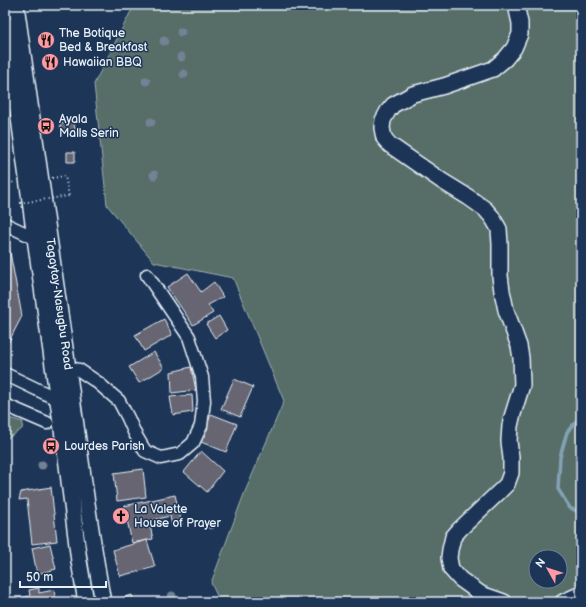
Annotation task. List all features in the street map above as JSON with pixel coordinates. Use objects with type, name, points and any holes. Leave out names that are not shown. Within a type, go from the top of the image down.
[{"type":"main road","name":"Tagaytay-Nasugbu Road","points":[[16,5],[68,368],[80,463],[103,602]]},
{"type":"main road","points":[[504,602],[481,594],[460,579],[451,569],[449,558],[453,538],[460,529],[507,484],[511,473],[509,441],[510,426],[522,385],[521,358],[519,346],[506,310],[502,292],[500,276],[499,229],[485,209],[390,146],[384,138],[382,128],[383,120],[393,105],[413,94],[444,86],[493,69],[505,59],[514,48],[520,34],[520,23],[516,5]]},
{"type":"main road","name":"Tagaytay-Nasugbu Road","points":[[5,24],[67,465],[78,561],[86,602]]},
{"type":"main road","points":[[563,602],[581,594]]},
{"type":"street","points":[[5,224],[35,238]]},
{"type":"street","points":[[68,368],[79,370],[97,382],[119,401],[145,451],[161,458],[180,454],[192,443],[201,426],[204,401],[202,377],[189,337],[147,275]]},
{"type":"street","points":[[5,374],[57,399]]},
{"type":"street","points":[[5,404],[47,423]]},
{"type":"path","points":[[20,203],[69,196],[65,176],[41,179]]},
{"type":"green space","points":[[136,5],[581,5],[581,602],[220,602],[211,583],[244,494],[284,401],[233,278],[154,262],[107,205],[94,84],[130,13]]},
{"type":"green space","points":[[5,417],[23,422],[22,429],[5,440]]},
{"type":"building","points":[[73,121],[76,132],[62,134],[60,124]]},
{"type":"building","points":[[67,152],[75,152],[75,162],[67,162]]},
{"type":"building","points":[[5,245],[9,247],[22,316],[5,349]]},
{"type":"building","points":[[188,273],[201,292],[214,282],[223,297],[208,305],[213,313],[193,325],[167,287]]},
{"type":"building","points":[[219,316],[227,330],[215,338],[206,324]]},
{"type":"building","points":[[164,319],[172,335],[144,351],[135,335]]},
{"type":"building","points":[[154,352],[164,368],[139,383],[129,367]]},
{"type":"building","points":[[191,367],[196,390],[172,393],[171,372]]},
{"type":"building","points":[[234,379],[253,387],[240,417],[221,409]]},
{"type":"building","points":[[192,395],[193,412],[173,415],[170,397]]},
{"type":"building","points":[[211,414],[237,424],[226,452],[201,442]]},
{"type":"building","points":[[201,451],[223,471],[207,492],[184,472]]},
{"type":"building","points":[[143,469],[146,497],[117,501],[114,473]]},
{"type":"building","points":[[51,487],[57,541],[32,544],[27,499],[19,500],[21,492]]},
{"type":"building","points":[[175,495],[182,524],[172,526],[170,516],[149,521],[153,539],[132,543],[124,506]]},
{"type":"building","points":[[147,540],[155,567],[120,576],[113,550]]},
{"type":"building","points":[[50,544],[56,569],[37,574],[32,548]]},
{"type":"building","points":[[39,588],[39,593],[54,590],[56,602],[8,602],[8,600],[30,596],[29,590]]},
{"type":"building","points":[[132,595],[134,602],[113,602],[113,601]]},
{"type":"waterway","points":[[581,416],[567,432],[560,457],[558,489],[570,508],[581,513]]},
{"type":"place","name":"The Botique Bed & Breakfast","points":[[46,40]]},
{"type":"place","name":"Hawaiian BBQ","points":[[50,62]]},
{"type":"place","name":"Ayala Malls Serin","points":[[46,126]]},
{"type":"place","name":"Lourdes Parish","points":[[51,446]]},
{"type":"place","name":"La Valette House of Prayer","points":[[121,516]]}]
